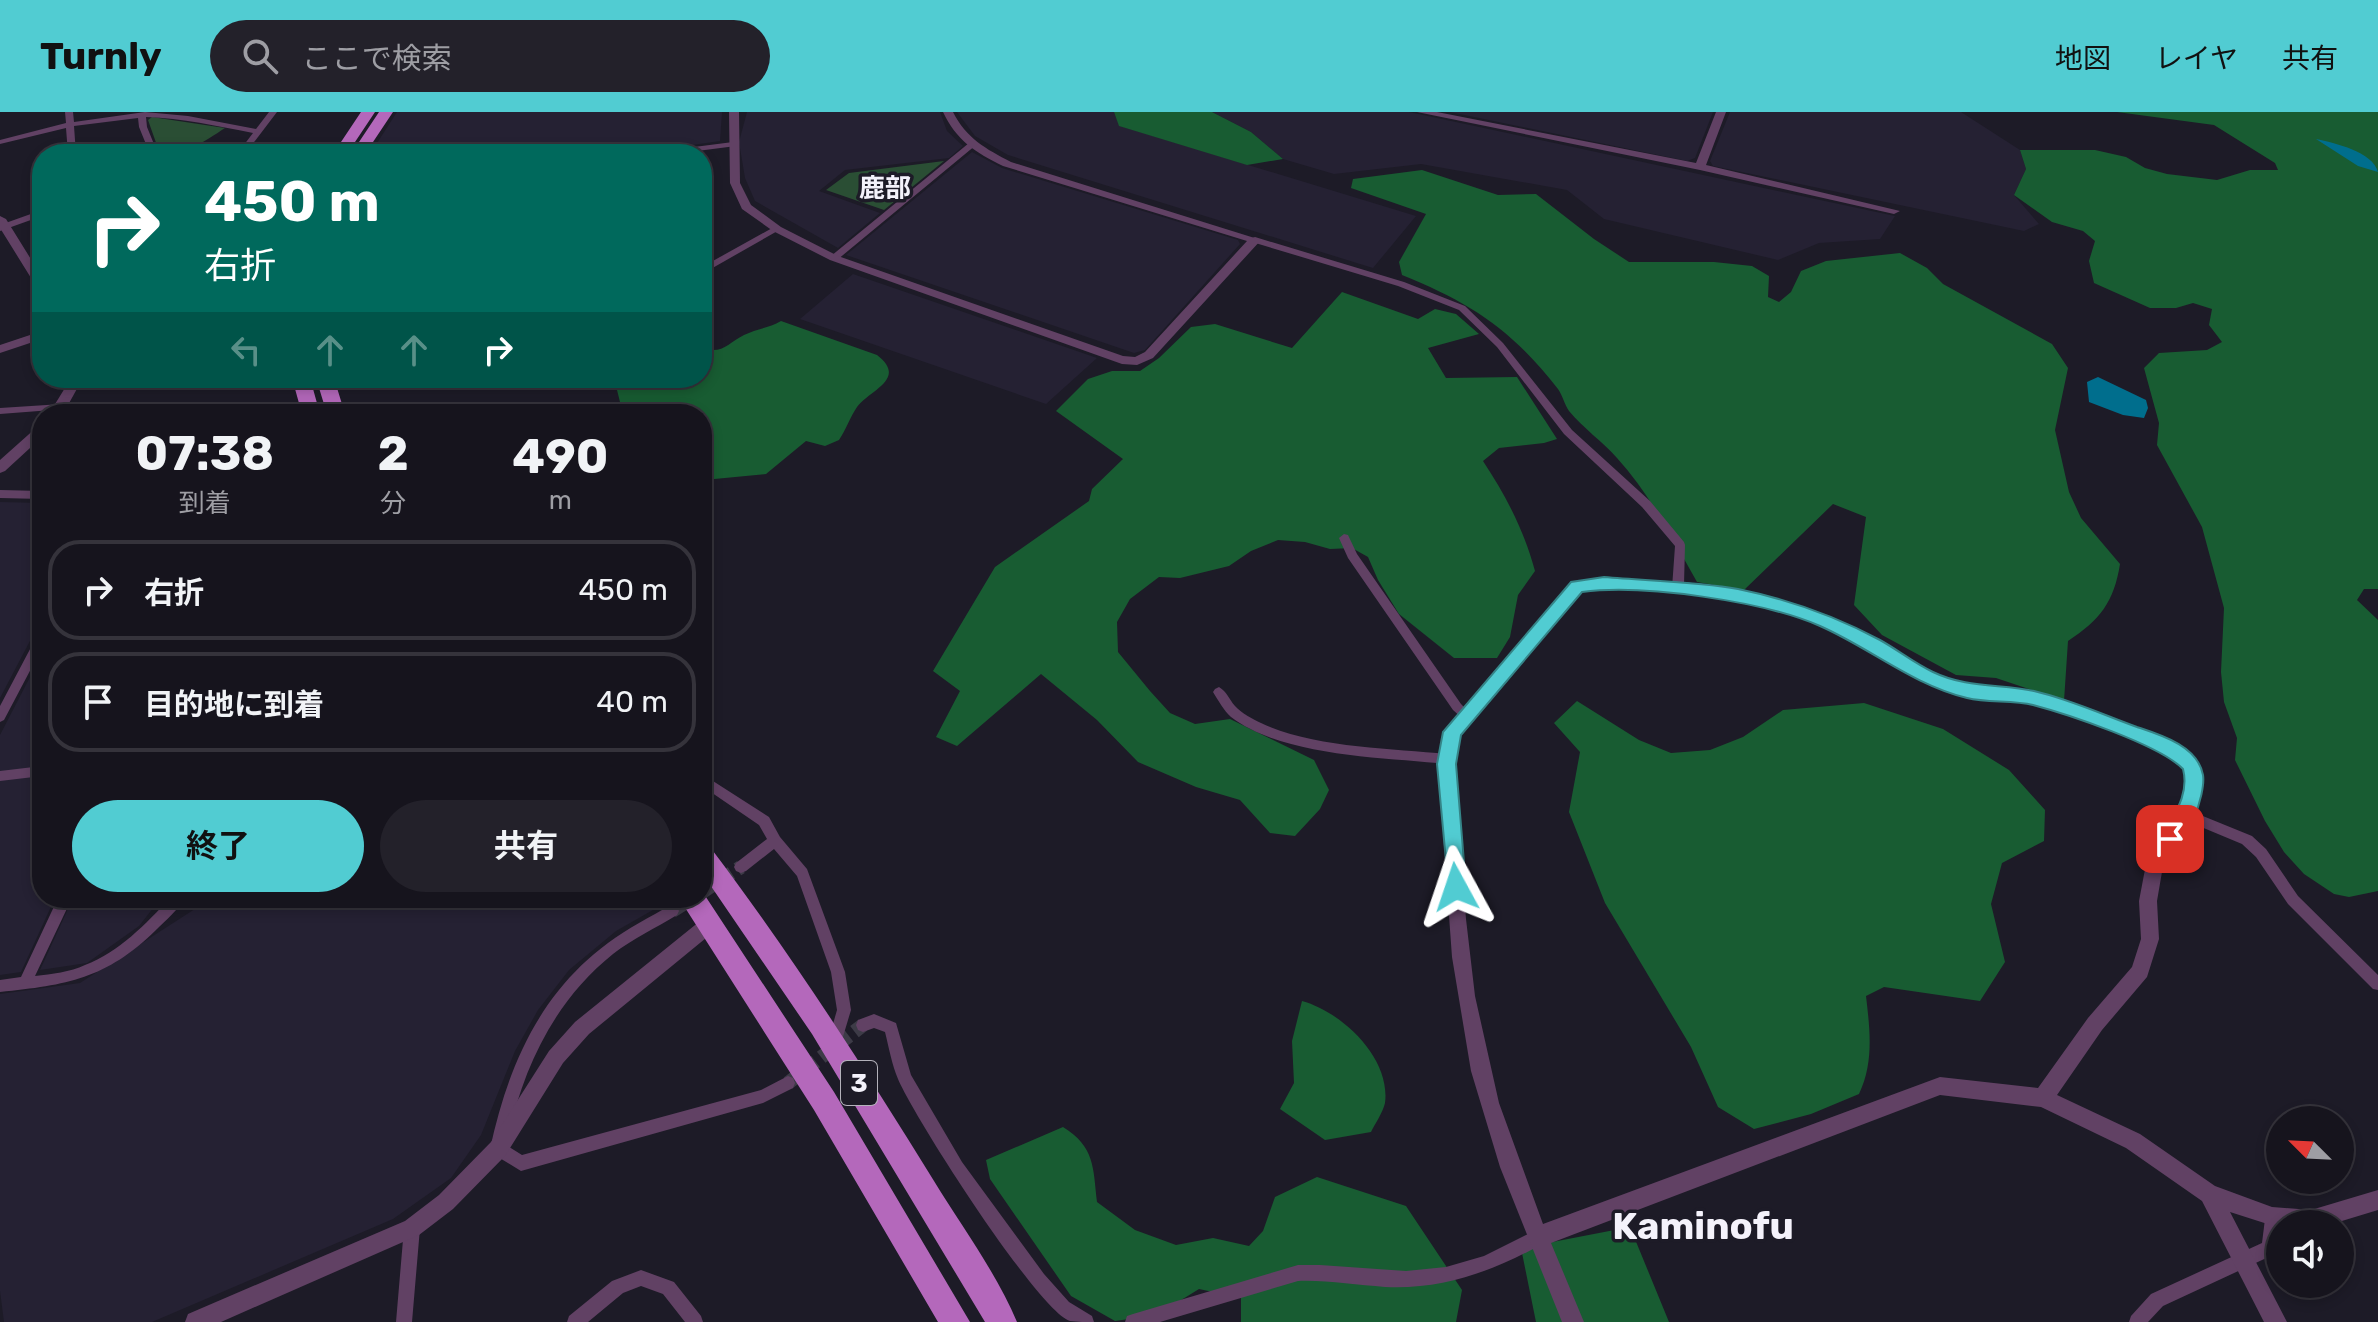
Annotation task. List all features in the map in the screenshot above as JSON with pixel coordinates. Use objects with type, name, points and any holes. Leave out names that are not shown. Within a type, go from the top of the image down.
[{"type":"highway","points":[[347,144],[368,112]]},
{"type":"highway","points":[[365,144],[386,112]]},
{"type":"highway","name":"3","points":[[712,867],[834,1045],[1002,1322]]},
{"type":"highway","name":"3","points":[[688,908],[711,923],[824,1101],[955,1322]]},
{"type":"street","points":[[69,112],[71,144]]},
{"type":"street","points":[[248,144],[273,112]]},
{"type":"street","points":[[734,112],[735,183],[746,207],[777,229],[834,258],[1122,360],[1137,361],[1149,355],[1255,240]]},
{"type":"street","points":[[948,112],[955,130],[972,145],[1007,164],[1401,284],[1462,308],[1500,345],[1568,432],[1646,504],[1680,545],[1678,588]]},
{"type":"street","points":[[1422,112],[1700,167],[1894,211]]},
{"type":"street","points":[[1700,167],[1721,112]]},
{"type":"street","points":[[142,113],[151,144]]},
{"type":"street","points":[[0,142],[142,113],[257,131]]},
{"type":"street","points":[[712,147],[733,144]]},
{"type":"street","points":[[834,258],[972,145]]},
{"type":"street","points":[[32,216],[1,224],[32,271]]},
{"type":"street","points":[[712,265],[777,229]]},
{"type":"street","points":[[0,349],[32,338]]},
{"type":"street","points":[[0,411],[32,411]]},
{"type":"street","points":[[0,468],[32,439]]},
{"type":"street","points":[[0,494],[32,495]]},
{"type":"street","points":[[1344,538],[1360,568],[1457,707],[1467,716]]},
{"type":"street","points":[[1573,1322],[1504,1148],[1481,1073],[1468,1011],[1447,759],[1453,732],[1577,587],[1604,583],[1737,595],[1823,620],[1875,645],[1927,677],[1969,692],[2033,698],[2138,734],[2179,753],[2191,766],[2194,778],[2186,815],[2155,864],[2148,901],[2150,939],[2140,971],[2095,1024],[2043,1098]]},
{"type":"street","points":[[0,717],[32,656]]},
{"type":"street","points":[[1219,692],[1224,706],[1237,716],[1269,730],[1323,746],[1447,759]]},
{"type":"street","points":[[0,776],[32,772]]},
{"type":"street","points":[[712,786],[764,821],[775,841],[802,873],[838,972],[844,1010],[834,1045]]},
{"type":"street","points":[[2186,815],[2247,840],[2261,853],[2293,900],[2378,984]]},
{"type":"street","points":[[741,867],[775,841]]},
{"type":"street","points":[[25,983],[60,908]]},
{"type":"street","points":[[0,986],[89,971],[116,955],[169,908]]},
{"type":"street","points":[[498,1149],[504,1115],[518,1071],[540,1024],[575,980],[609,949],[676,908]]},
{"type":"street","points":[[196,1322],[412,1228],[446,1202],[498,1149],[556,1057],[582,1028],[711,923]]},
{"type":"street","points":[[863,1025],[874,1021],[891,1028],[904,1077],[957,1167],[1038,1280],[1063,1308],[1086,1322]]},
{"type":"street","points":[[498,1149],[521,1163],[763,1096],[788,1083]]},
{"type":"street","points":[[1133,1322],[1298,1273],[1326,1271],[1387,1279],[1457,1274],[1515,1251],[1538,1237],[1940,1086],[2043,1098],[2133,1141],[2209,1194],[2266,1215]]},
{"type":"street","points":[[2209,1194],[2276,1322]]},
{"type":"street","points":[[2344,1210],[2378,1200]]},
{"type":"street","points":[[404,1322],[412,1228]]},
{"type":"street","points":[[2137,1322],[2157,1300],[2266,1249]]},
{"type":"street","points":[[575,1322],[618,1287],[641,1278],[668,1288],[695,1322]]},
{"type":"shaded area","points":[[397,112],[722,112],[720,141],[699,144],[376,144]]},
{"type":"shaded area","points":[[747,112],[940,112],[947,131],[963,146],[949,158],[845,170],[819,191],[880,213],[838,248],[755,201],[745,178],[739,142]]},
{"type":"shaded area","points":[[957,112],[1114,112],[1120,126],[1416,216],[1373,268],[1008,155],[975,136]]},
{"type":"shaded area","points":[[1212,112],[1409,112],[1895,216],[1880,239],[1819,243],[1778,260],[1604,219],[1567,190],[1421,164],[1334,174],[1283,159],[1251,132]]},
{"type":"shaded area","points":[[1450,112],[1713,112],[1695,158],[1687,161]]},
{"type":"shaded area","points":[[1730,112],[1961,112],[2020,150],[2026,169],[2014,195],[2039,224],[2024,231],[1713,166],[1710,161]]},
{"type":"shaded area","points":[[972,152],[1002,168],[1238,240],[1240,244],[1145,350],[1134,353],[846,255]]},
{"type":"shaded area","points":[[853,274],[1097,358],[1046,404],[800,319]]},
{"type":"shaded area","points":[[0,502],[32,503],[32,637],[0,698]]},
{"type":"shaded area","points":[[32,673],[32,908],[50,908],[21,972],[0,975],[0,735]]},
{"type":"shaded area","points":[[68,908],[153,908],[139,926],[87,963],[40,970]]},
{"type":"shaded area","points":[[196,908],[656,908],[616,931],[569,970],[538,1010],[515,1051],[481,1135],[451,1178],[393,1219],[152,1322],[4,1322],[0,1291],[0,994],[80,983]]},
{"type":"green space","points":[[1114,112],[1212,112],[1251,132],[1283,159],[1247,165],[1119,126]]},
{"type":"green space","points":[[2117,112],[2378,112],[2378,589],[2364,589],[2357,600],[2378,620],[2378,891],[2349,897],[2334,894],[2304,874],[2284,852],[2265,821],[2235,760],[2237,738],[2224,702],[2221,672],[2224,608],[2202,527],[2157,445],[2159,423],[2144,368],[2159,353],[2207,350],[2222,342],[2209,325],[2212,309],[2193,303],[2176,308],[2150,308],[2094,283],[2089,261],[2095,241],[2083,231],[2052,222],[2014,195],[2026,169],[2020,150],[2095,150],[2126,157],[2145,168],[2167,174],[2217,180],[2250,170],[2278,170],[2275,163],[2214,125]]},
{"type":"green space","points":[[152,117],[225,128],[197,144],[156,144],[148,120]]},
{"type":"green space","points":[[944,161],[884,210],[826,190],[849,173]]},
{"type":"green space","points":[[1422,170],[1498,195],[1536,194],[1629,262],[1714,262],[1752,266],[1769,276],[1768,297],[1779,302],[1791,292],[1801,271],[1826,261],[1900,253],[1927,268],[1943,284],[2052,344],[2068,368],[2055,430],[2069,492],[2081,518],[2120,564],[2114,589],[2104,609],[2068,641],[2064,701],[1996,678],[1956,675],[1882,635],[1854,605],[1866,517],[1833,504],[1744,590],[1697,582],[1629,472],[1569,411],[1558,389],[1524,350],[1469,308],[1402,275],[1399,262],[1426,214],[1351,188],[1353,179]]},
{"type":"green space","points":[[1342,292],[1418,319],[1435,309],[1456,314],[1479,334],[1428,348],[1446,378],[1517,377],[1557,439],[1499,448],[1483,461],[1514,514],[1535,571],[1518,595],[1510,637],[1497,658],[1454,658],[1399,614],[1368,557],[1352,548],[1330,549],[1305,542],[1278,540],[1251,551],[1229,566],[1180,578],[1159,577],[1130,599],[1117,622],[1118,652],[1170,713],[1195,724],[1230,719],[1314,760],[1329,790],[1320,809],[1295,836],[1270,833],[1240,800],[1196,787],[1138,762],[1097,720],[1041,674],[957,746],[936,737],[960,691],[933,671],[995,567],[1089,501],[1092,489],[1123,459],[1056,411],[1088,379],[1112,371],[1140,371],[1159,358],[1191,327],[1215,324],[1292,348]]},
{"type":"green space","points":[[781,321],[877,355],[886,363],[888,378],[857,407],[839,440],[825,446],[806,441],[766,474],[712,479],[712,404],[620,404],[616,388],[712,388],[712,350]]},
{"type":"green space","points":[[1577,701],[1639,740],[1671,753],[1710,750],[1743,737],[1783,710],[1864,703],[1943,729],[2009,770],[2045,810],[2044,841],[2002,863],[1991,904],[2005,962],[1980,1001],[1884,987],[1866,996],[1869,1058],[1859,1094],[1811,1114],[1754,1129],[1718,1107],[1691,1047],[1605,903],[1569,812],[1580,752],[1554,723]]},
{"type":"green space","points":[[1302,1001],[1333,1015],[1361,1039],[1372,1054],[1385,1086],[1385,1103],[1371,1132],[1325,1140],[1280,1109],[1294,1083],[1292,1041]]},
{"type":"green space","points":[[1063,1127],[1087,1150],[1093,1168],[1097,1202],[1135,1230],[1176,1245],[1213,1238],[1249,1246],[1263,1231],[1275,1197],[1317,1177],[1406,1206],[1462,1290],[1456,1322],[1241,1322],[1241,1298],[1199,1289],[1157,1315],[1115,1321],[1071,1296],[990,1179],[986,1160]]},
{"type":"green space","points":[[1630,1227],[1669,1322],[1536,1322],[1521,1248]]},
{"type":"water","points":[[2316,139],[2361,154],[2375,165],[2378,172],[2358,166]]},
{"type":"water","points":[[2098,377],[2146,400],[2148,408],[2144,418],[2123,415],[2089,402],[2087,382]]},
{"type":"tunnel","points":[[712,886],[741,867]]},
{"type":"tunnel","points":[[672,911],[677,908]]},
{"type":"tunnel","points":[[788,1083],[863,1025]]},
{"type":"district","name":"鹿部","points":[[885,188]]},
{"type":"district","name":"Kaminofu","points":[[1703,1226]]},
{"type":"route","points":[[1456,887],[1446,764],[1453,732],[1577,587],[1604,583],[1737,595],[1823,620],[1875,645],[1927,677],[1969,692],[2033,698],[2138,734],[2179,753],[2191,766],[2194,778],[2186,815],[2170,839]]}]
